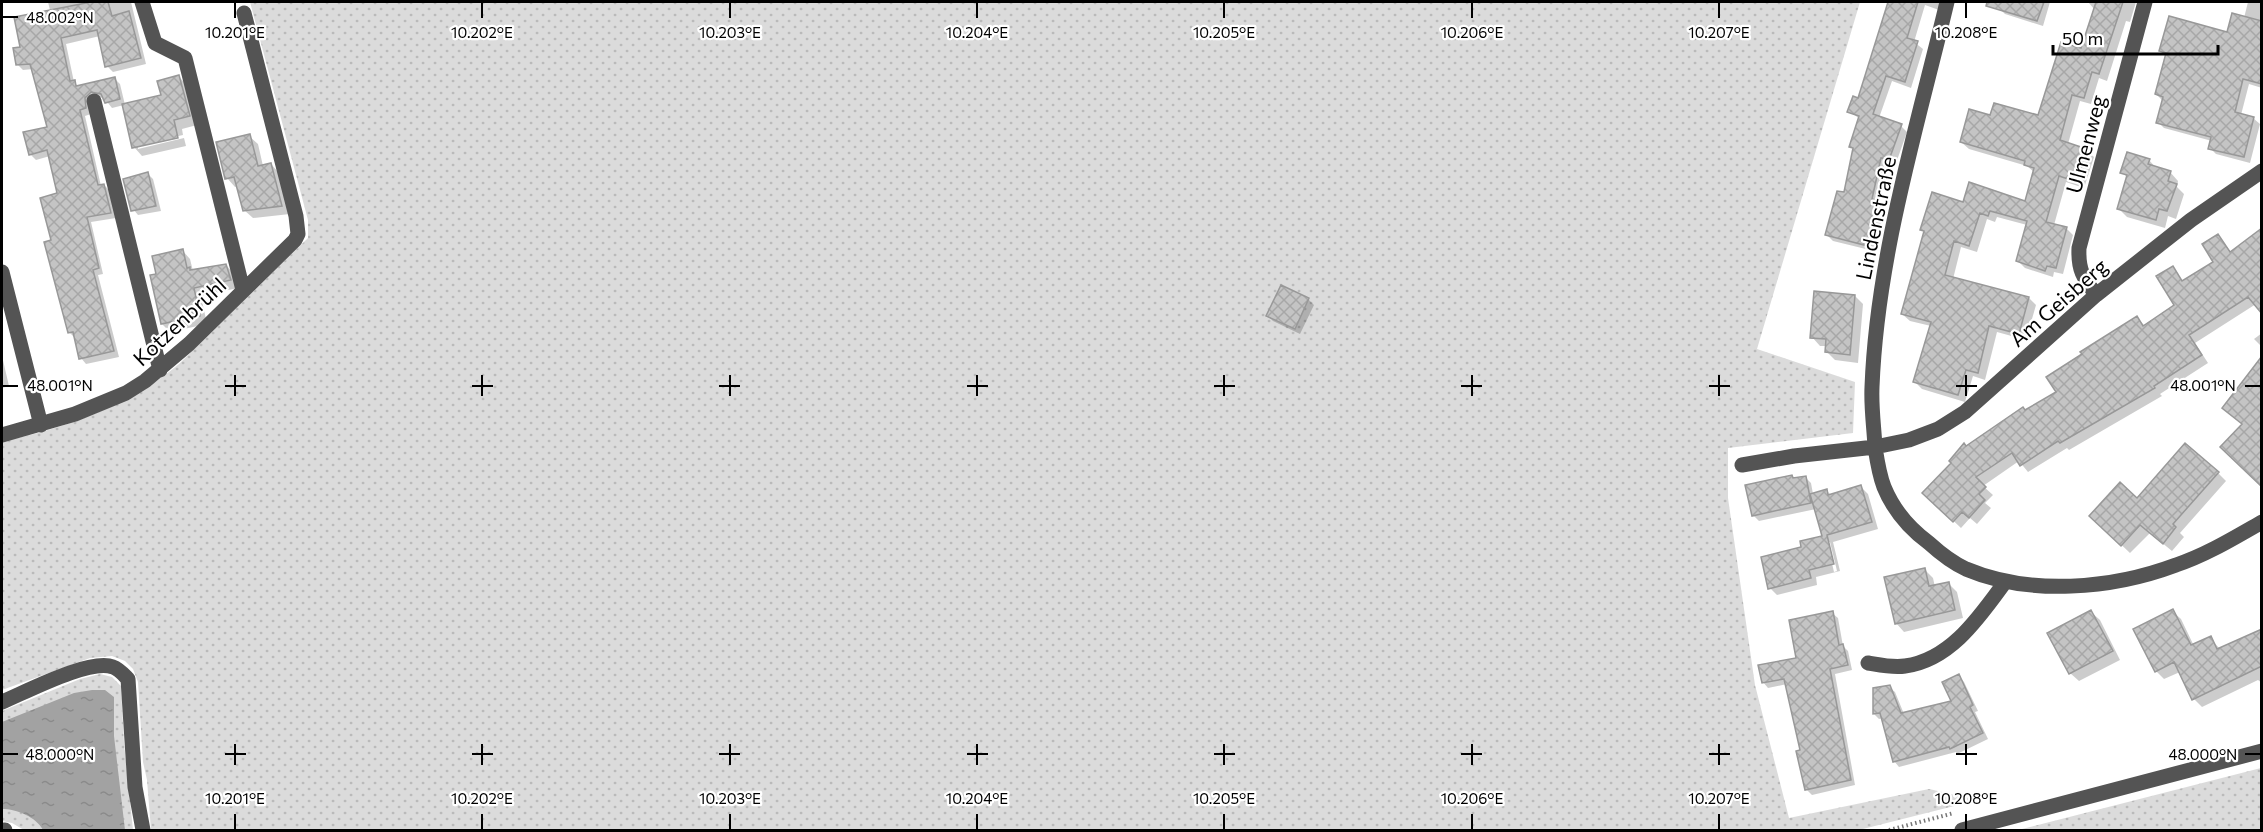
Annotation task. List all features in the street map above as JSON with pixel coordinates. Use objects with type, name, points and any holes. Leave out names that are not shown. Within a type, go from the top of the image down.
[{"type":"street","points":[[142,2],[155,43],[185,58],[243,290]]},
{"type":"street","name":"Lindenstraße","points":[[1875,447],[1872,390],[1879,300],[1889,243],[1947,2]]},
{"type":"street","name":"Ulmenweg","points":[[2096,295],[2082,275],[2078,264],[2079,248],[2145,2]]},
{"type":"street","name":"Kotzenbrühl","points":[[2,435],[41,425],[106,402],[136,387],[160,370],[289,247],[298,234],[296,216],[243,13]]},
{"type":"street","points":[[94,101],[160,370]]},
{"type":"street","name":"Am Geisberg","points":[[1742,465],[1794,456],[1875,447],[1909,440],[1938,429],[1965,412],[2096,295],[2191,220],[2262,171]]},
{"type":"street","points":[[2,272],[41,425]]},
{"type":"street","points":[[1875,447],[1884,488],[1897,511],[1917,534],[1965,568],[2005,582],[2055,586],[2101,583],[2140,576],[2176,565],[2214,549],[2262,522]]},
{"type":"street","points":[[1868,663],[1905,666],[1941,653],[1984,610],[2005,582]]},
{"type":"street","points":[[2,702],[81,669],[100,665],[113,667],[122,672],[128,679],[135,787],[143,831]]},
{"type":"street","points":[[1962,831],[2262,750]]},
{"type":"shaded area","points":[[250,2],[1860,2],[1757,349],[1855,382],[1853,433],[1728,448],[1728,498],[1755,685],[1789,818],[1929,789],[1978,800],[1859,830],[151,830],[147,780],[143,762],[138,682],[133,669],[125,661],[112,656],[90,658],[2,690],[2,442],[49,430],[95,414],[139,392],[159,379],[179,364],[308,238],[308,220]]},
{"type":"shaded area","points":[[100,674],[112,677],[121,686],[133,830],[24,830],[12,823],[2,821],[2,711],[80,679]]},
{"type":"shaded area","points":[[2261,768],[2261,830],[2018,830]]},
{"type":"water","points":[[105,690],[114,697],[114,736],[125,830],[43,830],[36,821],[26,815],[14,810],[2,809],[2,722],[74,693]]},
{"type":"building","points":[[91,2],[108,2],[112,16],[129,11],[141,58],[105,67],[97,30],[61,38],[70,81],[75,80],[76,86],[115,77],[120,99],[105,103],[101,94],[91,92],[85,98],[86,108],[80,110],[98,185],[104,184],[111,213],[87,217],[99,268],[93,270],[114,351],[79,359],[73,332],[68,333],[44,242],[51,240],[40,198],[57,193],[47,150],[29,155],[23,132],[47,127],[30,64],[16,65],[13,48],[20,47],[14,17]]},
{"type":"building","points":[[1888,2],[1918,2],[1907,38],[1918,41],[1905,82],[1886,76],[1873,114],[1902,124],[1889,160],[1881,158],[1872,199],[1879,201],[1868,246],[1825,235],[1837,191],[1844,192],[1853,148],[1849,147],[1859,116],[1847,112],[1853,96],[1858,98]]},
{"type":"building","points":[[1987,2],[2044,2],[2037,21],[1986,6]]},
{"type":"building","points":[[2096,2],[2123,2],[2099,74],[2092,72],[2084,98],[2072,95],[2060,140],[2087,149],[2077,182],[2059,176],[2046,222],[2067,227],[2056,268],[2047,266],[2045,271],[2016,261],[2027,221],[1990,211],[1988,216],[1980,213],[1969,246],[1954,241],[1945,275],[2029,297],[2019,334],[1989,326],[1978,373],[1966,370],[1958,395],[1913,382],[1931,322],[1901,314],[1924,231],[1920,230],[1932,192],[1963,202],[1969,182],[2025,201],[2034,168],[2024,165],[2025,161],[1960,142],[1969,109],[1990,115],[1994,103],[2038,115],[2061,42],[2081,48]]},
{"type":"building","points":[[2232,13],[2262,21],[2262,84],[2243,79],[2235,112],[2254,117],[2244,157],[2208,149],[2211,137],[2156,123],[2163,97],[2155,94],[2166,53],[2159,51],[2169,16],[2227,32]]},
{"type":"building","points":[[179,75],[190,116],[174,120],[178,138],[132,148],[122,104],[161,95],[157,81]]},
{"type":"building","points":[[250,134],[258,166],[271,163],[282,206],[243,211],[234,177],[225,179],[216,142]]},
{"type":"building","points":[[2127,152],[2150,159],[2148,164],[2171,171],[2168,181],[2177,184],[2167,211],[2159,209],[2156,220],[2117,209],[2127,175],[2120,173]]},
{"type":"building","points":[[148,172],[156,206],[131,211],[123,179]]},
{"type":"building","points":[[2262,228],[2262,314],[2248,297],[2189,335],[2202,355],[2154,386],[2155,388],[2060,443],[2058,441],[2020,466],[2012,453],[1976,477],[1986,487],[1979,494],[1985,500],[1969,518],[1962,512],[1953,522],[1922,493],[1951,463],[1949,461],[1964,443],[1966,446],[2023,407],[2025,410],[2056,392],[2046,377],[2082,354],[2080,352],[2137,316],[2143,326],[2174,305],[2156,276],[2173,266],[2182,281],[2213,262],[2202,244],[2218,234],[2230,252]]},
{"type":"building","points":[[183,249],[187,268],[190,267],[190,270],[226,264],[231,280],[194,288],[200,316],[161,324],[150,275],[156,274],[152,256]]},
{"type":"building","points":[[1281,285],[1309,298],[1295,329],[1266,316]]},
{"type":"building","points":[[1814,291],[1855,295],[1850,355],[1825,352],[1826,339],[1810,338]]},
{"type":"building","points":[[2262,356],[2262,487],[2220,447],[2242,424],[2222,408]]},
{"type":"building","points":[[2185,443],[2219,472],[2173,524],[2176,527],[2163,544],[2140,525],[2121,546],[2089,516],[2120,482],[2137,498]]},
{"type":"building","points":[[1792,475],[1793,478],[1806,476],[1811,503],[1752,516],[1745,485]]},
{"type":"building","points":[[1861,485],[1872,522],[1827,535],[1834,564],[1809,570],[1811,578],[1768,589],[1761,557],[1801,547],[1800,541],[1822,536],[1810,494],[1827,489],[1828,495]]},
{"type":"building","points":[[1925,568],[1929,586],[1949,582],[1955,610],[1895,624],[1884,577]]},
{"type":"building","points":[[2173,609],[2191,645],[2211,636],[2217,649],[2262,629],[2262,666],[2192,700],[2174,662],[2155,672],[2133,629]]},
{"type":"building","points":[[2091,610],[2113,651],[2069,674],[2047,633]]},
{"type":"building","points":[[1833,611],[1839,645],[1843,644],[1848,665],[1830,669],[1851,780],[1805,790],[1796,751],[1800,750],[1784,679],[1762,683],[1758,665],[1796,658],[1789,620]]},
{"type":"building","points":[[1959,674],[1973,705],[1970,707],[1983,733],[1950,749],[1949,747],[1893,762],[1880,713],[1873,714],[1873,688],[1890,685],[1901,713],[1951,701],[1942,682]]}]
